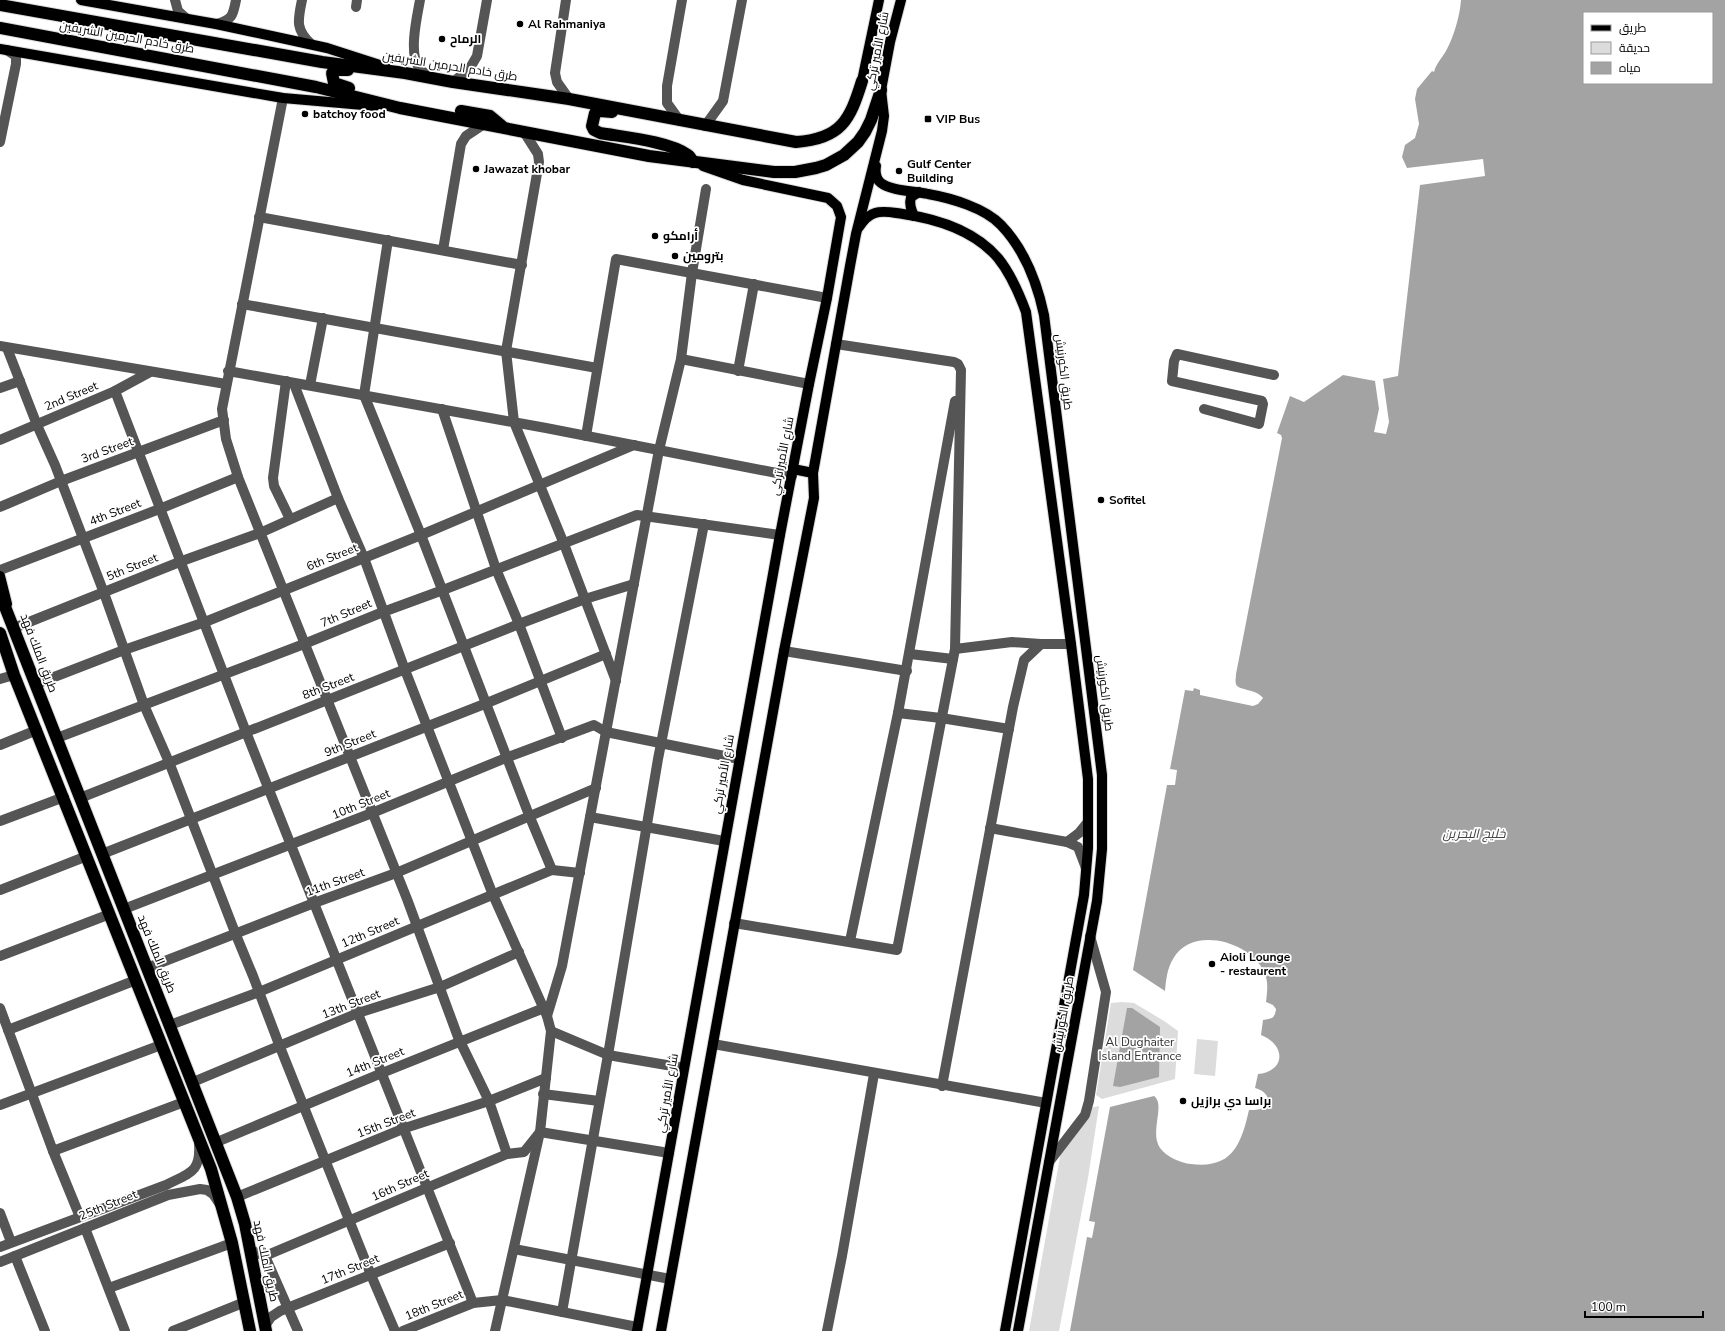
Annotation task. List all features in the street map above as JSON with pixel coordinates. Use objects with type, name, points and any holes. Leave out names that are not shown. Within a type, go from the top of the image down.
[{"type":"highway","name":"طرق خادم الحرمين الشريفين","points":[[0,5],[322,62],[569,98],[705,126],[796,142],[819,140],[831,134],[848,118],[853,110],[862,81]]},
{"type":"highway","name":"طرق خادم الحرمين الشريفين","points":[[0,28],[316,86],[400,108],[650,156],[693,162]]},
{"type":"highway","points":[[377,69],[364,72],[336,70],[332,73],[334,83],[368,94],[490,116],[504,128]]},
{"type":"highway","points":[[665,118],[600,111],[595,113],[592,126],[594,130],[600,133],[656,143],[675,149],[689,155],[693,162],[783,172],[805,171],[826,165],[844,155],[862,137],[871,120],[881,90]]},
{"type":"highway","name":"طريق الملك فهد","points":[[0,594],[217,1142],[237,1197],[245,1224],[265,1328]]},
{"type":"highway","points":[[0,633],[14,674],[64,797],[198,1140],[211,1169],[232,1243],[250,1331]]},
{"type":"main road","points":[[81,0],[216,24],[311,44],[405,73]]},
{"type":"main road","name":"شارع الأمير تركي","points":[[862,81],[879,0]]},
{"type":"main road","name":"شارع الأمير تركي","points":[[876,154],[884,116],[881,90],[890,42],[901,0]]},
{"type":"main road","points":[[4,50],[283,98],[400,108]]},
{"type":"main road","points":[[661,1331],[734,923],[814,498],[813,473],[856,234],[876,154]]},
{"type":"main road","name":"طريق الكورنيش","points":[[876,154],[875,173],[880,182],[890,187],[919,192],[965,205],[989,216],[1000,224],[1023,254],[1038,287],[1044,315],[1102,774],[1102,849],[1097,901],[1018,1331]]},
{"type":"main road","name":"طرق خادم الحرمين الشريفين","points":[[693,162],[743,180],[828,198],[837,206],[841,217],[840,224]]},
{"type":"main road","points":[[914,216],[910,208],[911,197],[919,192]]},
{"type":"main road","name":"طريق الكورنيش","points":[[856,234],[864,220],[875,213],[888,212],[914,216],[948,225],[978,239],[998,258],[1020,296],[1026,312],[1088,779],[1088,822],[1084,895],[1005,1331]]},
{"type":"main road","name":"شارع الأمير تركي","points":[[637,1329],[780,535],[827,298],[840,224]]},
{"type":"main road","points":[[792,473],[813,473]]},
{"type":"main road","points":[[0,576],[4,589],[8,614]]},
{"type":"street","points":[[175,0],[178,12],[187,19]]},
{"type":"street","points":[[216,24],[225,22],[231,17],[236,0]]},
{"type":"street","points":[[302,0],[299,17],[300,32],[311,44]]},
{"type":"street","points":[[420,0],[415,30],[414,52],[418,66],[429,77]]},
{"type":"street","points":[[453,82],[470,68],[477,56],[487,0]]},
{"type":"street","points":[[566,0],[555,73],[557,82],[569,98]]},
{"type":"street","points":[[680,121],[667,103],[667,86],[682,0]]},
{"type":"street","points":[[705,126],[724,101],[742,0]]},
{"type":"street","points":[[0,142],[16,64],[16,56],[4,50]]},
{"type":"street","points":[[283,98],[228,371],[222,409],[226,439],[238,477],[417,926],[460,1042],[489,1101],[507,1154]]},
{"type":"street","points":[[443,250],[462,144],[466,136],[484,124]]},
{"type":"street","points":[[524,132],[538,154],[539,162],[506,352],[514,422],[564,544],[616,681]]},
{"type":"street","points":[[546,1012],[562,966],[659,450],[681,359],[692,273],[706,189]]},
{"type":"street","points":[[260,217],[522,265]]},
{"type":"street","points":[[388,240],[364,395],[443,590],[529,815],[552,870]]},
{"type":"street","points":[[586,436],[616,259],[827,298]]},
{"type":"street","points":[[738,371],[754,284]]},
{"type":"street","points":[[242,304],[598,368]]},
{"type":"street","points":[[310,386],[323,318]]},
{"type":"street","points":[[734,923],[897,950],[954,654],[961,370],[958,364],[954,362],[836,344]]},
{"type":"street","points":[[4,347],[226,384]]},
{"type":"street","points":[[4,347],[20,381],[61,480],[104,593],[144,705],[169,762],[303,1107],[395,1331]]},
{"type":"street","points":[[1204,409],[1259,424],[1263,404],[1262,401],[1172,381],[1174,361],[1178,354],[1274,375]]},
{"type":"street","points":[[681,359],[809,384]]},
{"type":"street","points":[[850,942],[910,654],[961,370]]},
{"type":"street","points":[[228,371],[792,473]]},
{"type":"street","name":"2nd Street","points":[[0,440],[115,391],[150,372]]},
{"type":"street","points":[[0,388],[20,381]]},
{"type":"street","points":[[290,382],[364,558],[426,727],[493,895],[546,1012],[551,1030],[540,1132],[495,1331]]},
{"type":"street","points":[[290,382],[273,478],[274,486],[290,519]]},
{"type":"street","points":[[115,391],[162,508],[246,732],[405,1128],[473,1303]]},
{"type":"street","points":[[442,409],[496,569],[519,624],[562,738]]},
{"type":"street","name":"3rd Street","points":[[0,506],[61,480],[224,420]]},
{"type":"street","name":"6th Street","points":[[36,684],[124,650],[205,622],[540,486],[634,445]]},
{"type":"street","name":"4th Street","points":[[0,570],[162,508],[238,477]]},
{"type":"street","name":"5th Street","points":[[14,628],[260,533],[338,498]]},
{"type":"street","name":"7th Street","points":[[57,738],[637,515],[647,515],[780,535]]},
{"type":"street","points":[[562,1312],[608,1055],[661,743],[704,524]]},
{"type":"street","name":"8th Street","points":[[80,798],[519,624],[585,599],[634,584]]},
{"type":"street","points":[[910,654],[954,654],[1012,642],[1071,644]]},
{"type":"street","points":[[942,1086],[1009,729],[1024,660],[1041,644]]},
{"type":"street","points":[[784,651],[906,671]]},
{"type":"street","name":"9th Street","points":[[102,854],[487,703],[606,654]]},
{"type":"street","points":[[0,679],[14,674]]},
{"type":"street","points":[[898,714],[941,718],[1009,729]]},
{"type":"street","name":"10th Street","points":[[124,909],[372,813],[508,757],[594,725],[606,732]]},
{"type":"street","points":[[0,745],[37,730]]},
{"type":"street","points":[[606,732],[739,759]]},
{"type":"street","name":"11th Street","points":[[147,968],[236,935],[314,903],[396,873],[529,815],[596,788]]},
{"type":"street","points":[[0,821],[64,797]]},
{"type":"street","points":[[590,817],[724,841]]},
{"type":"street","points":[[1067,842],[1079,833],[1088,822]]},
{"type":"street","points":[[990,828],[1067,842],[1078,847],[1086,868]]},
{"type":"street","points":[[0,890],[87,856]]},
{"type":"street","name":"12th Street","points":[[170,1025],[259,992],[552,870],[580,873]]},
{"type":"street","points":[[0,956],[110,914]]},
{"type":"street","points":[[1049,1162],[1085,1115],[1089,1101],[1106,992],[1090,936]]},
{"type":"street","name":"13th Street","points":[[193,1082],[280,1047],[358,1013],[440,987],[518,952]]},
{"type":"street","points":[[8,1030],[136,980]]},
{"type":"street","points":[[0,1008],[53,1151],[80,1217]]},
{"type":"street","name":"14th Street","points":[[217,1142],[460,1042],[546,1012]]},
{"type":"street","points":[[551,1030],[608,1055],[684,1068]]},
{"type":"street","points":[[713,1044],[1046,1104]]},
{"type":"street","points":[[0,1105],[161,1045]]},
{"type":"street","points":[[827,1331],[874,1074]]},
{"type":"street","name":"15th Street","points":[[237,1197],[405,1128],[489,1101],[546,1078]]},
{"type":"street","points":[[543,1094],[599,1101]]},
{"type":"street","points":[[53,1151],[184,1102]]},
{"type":"street","points":[[540,1132],[669,1153]]},
{"type":"street","name":"16th Street","points":[[266,1256],[507,1154],[524,1152],[540,1132]]},
{"type":"street","name":"25th Street","points":[[0,1247],[166,1185],[186,1175],[196,1167],[200,1157],[198,1140]]},
{"type":"street","points":[[166,1185],[188,1176],[192,1178],[195,1184],[193,1187],[168,1195]]},
{"type":"street","name":"25th Street","points":[[0,1262],[168,1195],[200,1189],[207,1190],[213,1194],[222,1207]]},
{"type":"street","points":[[0,1213],[11,1242]]},
{"type":"street","points":[[85,1228],[125,1331]]},
{"type":"street","points":[[109,1288],[232,1243]]},
{"type":"street","name":"17th Street","points":[[265,1328],[275,1313],[288,1307],[450,1243]]},
{"type":"street","points":[[514,1249],[670,1278]]},
{"type":"street","points":[[250,1250],[266,1256],[298,1331]]},
{"type":"street","points":[[15,1256],[45,1331]]},
{"type":"street","name":"18th Street","points":[[404,1331],[473,1303],[502,1300],[637,1329]]},
{"type":"street","points":[[173,1331],[245,1302]]},
{"type":"green space","name":"Al Dughaiter Island Entrance","points":[[1111,1003],[1134,1003],[1178,1031],[1175,1079],[1102,1099],[1096,1095]]},
{"type":"green space","points":[[1197,1039],[1218,1041],[1215,1076],[1194,1074]]},
{"type":"green space","points":[[1099,1106],[1088,1178],[1059,1331],[1029,1331],[1061,1151],[1090,1108]]},
{"type":"water","name":"خليج البحرين","points":[[1461,0],[1725,0],[1725,1331],[1070,1331],[1087,1237],[1092,1238],[1095,1222],[1089,1221],[1110,1107],[1154,1096],[1157,1100],[1158,1106],[1156,1134],[1157,1142],[1160,1148],[1170,1157],[1178,1161],[1205,1165],[1216,1163],[1232,1152],[1238,1144],[1249,1110],[1261,1109],[1268,1102],[1265,1093],[1255,1088],[1258,1074],[1267,1072],[1274,1068],[1278,1063],[1278,1051],[1275,1045],[1269,1039],[1261,1035],[1263,1020],[1272,1018],[1276,1009],[1273,1005],[1266,1002],[1267,980],[1257,961],[1247,952],[1234,945],[1220,941],[1206,940],[1193,942],[1182,949],[1173,959],[1166,979],[1165,991],[1133,970],[1167,785],[1175,785],[1177,770],[1170,769],[1185,690],[1193,691],[1194,688],[1200,690],[1200,695],[1253,706],[1258,704],[1263,698],[1256,693],[1237,686],[1236,674],[1282,438],[1281,435],[1277,433],[1290,396],[1304,402],[1343,375],[1375,381],[1379,409],[1374,432],[1386,434],[1389,422],[1383,379],[1398,376],[1420,185],[1485,176],[1483,159],[1407,168],[1402,157],[1405,145],[1415,138],[1419,124],[1415,99],[1417,89],[1432,71],[1434,72],[1436,66],[1450,44],[1458,19]]},
{"type":"water","points":[[1127,1008],[1132,1008],[1160,1027],[1159,1077],[1120,1087],[1113,1086]]},
{"type":"place","name":"Al Rahmaniya","points":[[520,24]]},
{"type":"place","name":"الرماح","points":[[442,39]]},
{"type":"place","name":"batchoy food","points":[[305,114]]},
{"type":"place","name":"VIP Bus","points":[[928,119]]},
{"type":"place","name":"Jawazat khobar","points":[[476,169]]},
{"type":"place","name":"Gulf Center Building","points":[[899,171]]},
{"type":"place","name":"أرامكو","points":[[655,236]]},
{"type":"place","name":"بترومين","points":[[675,256]]},
{"type":"place","name":"Sofitel","points":[[1101,500]]},
{"type":"place","name":"Aioli Lounge - restaurent","points":[[1212,964]]},
{"type":"place","name":"براسا دي برازيل","points":[[1183,1101]]}]
